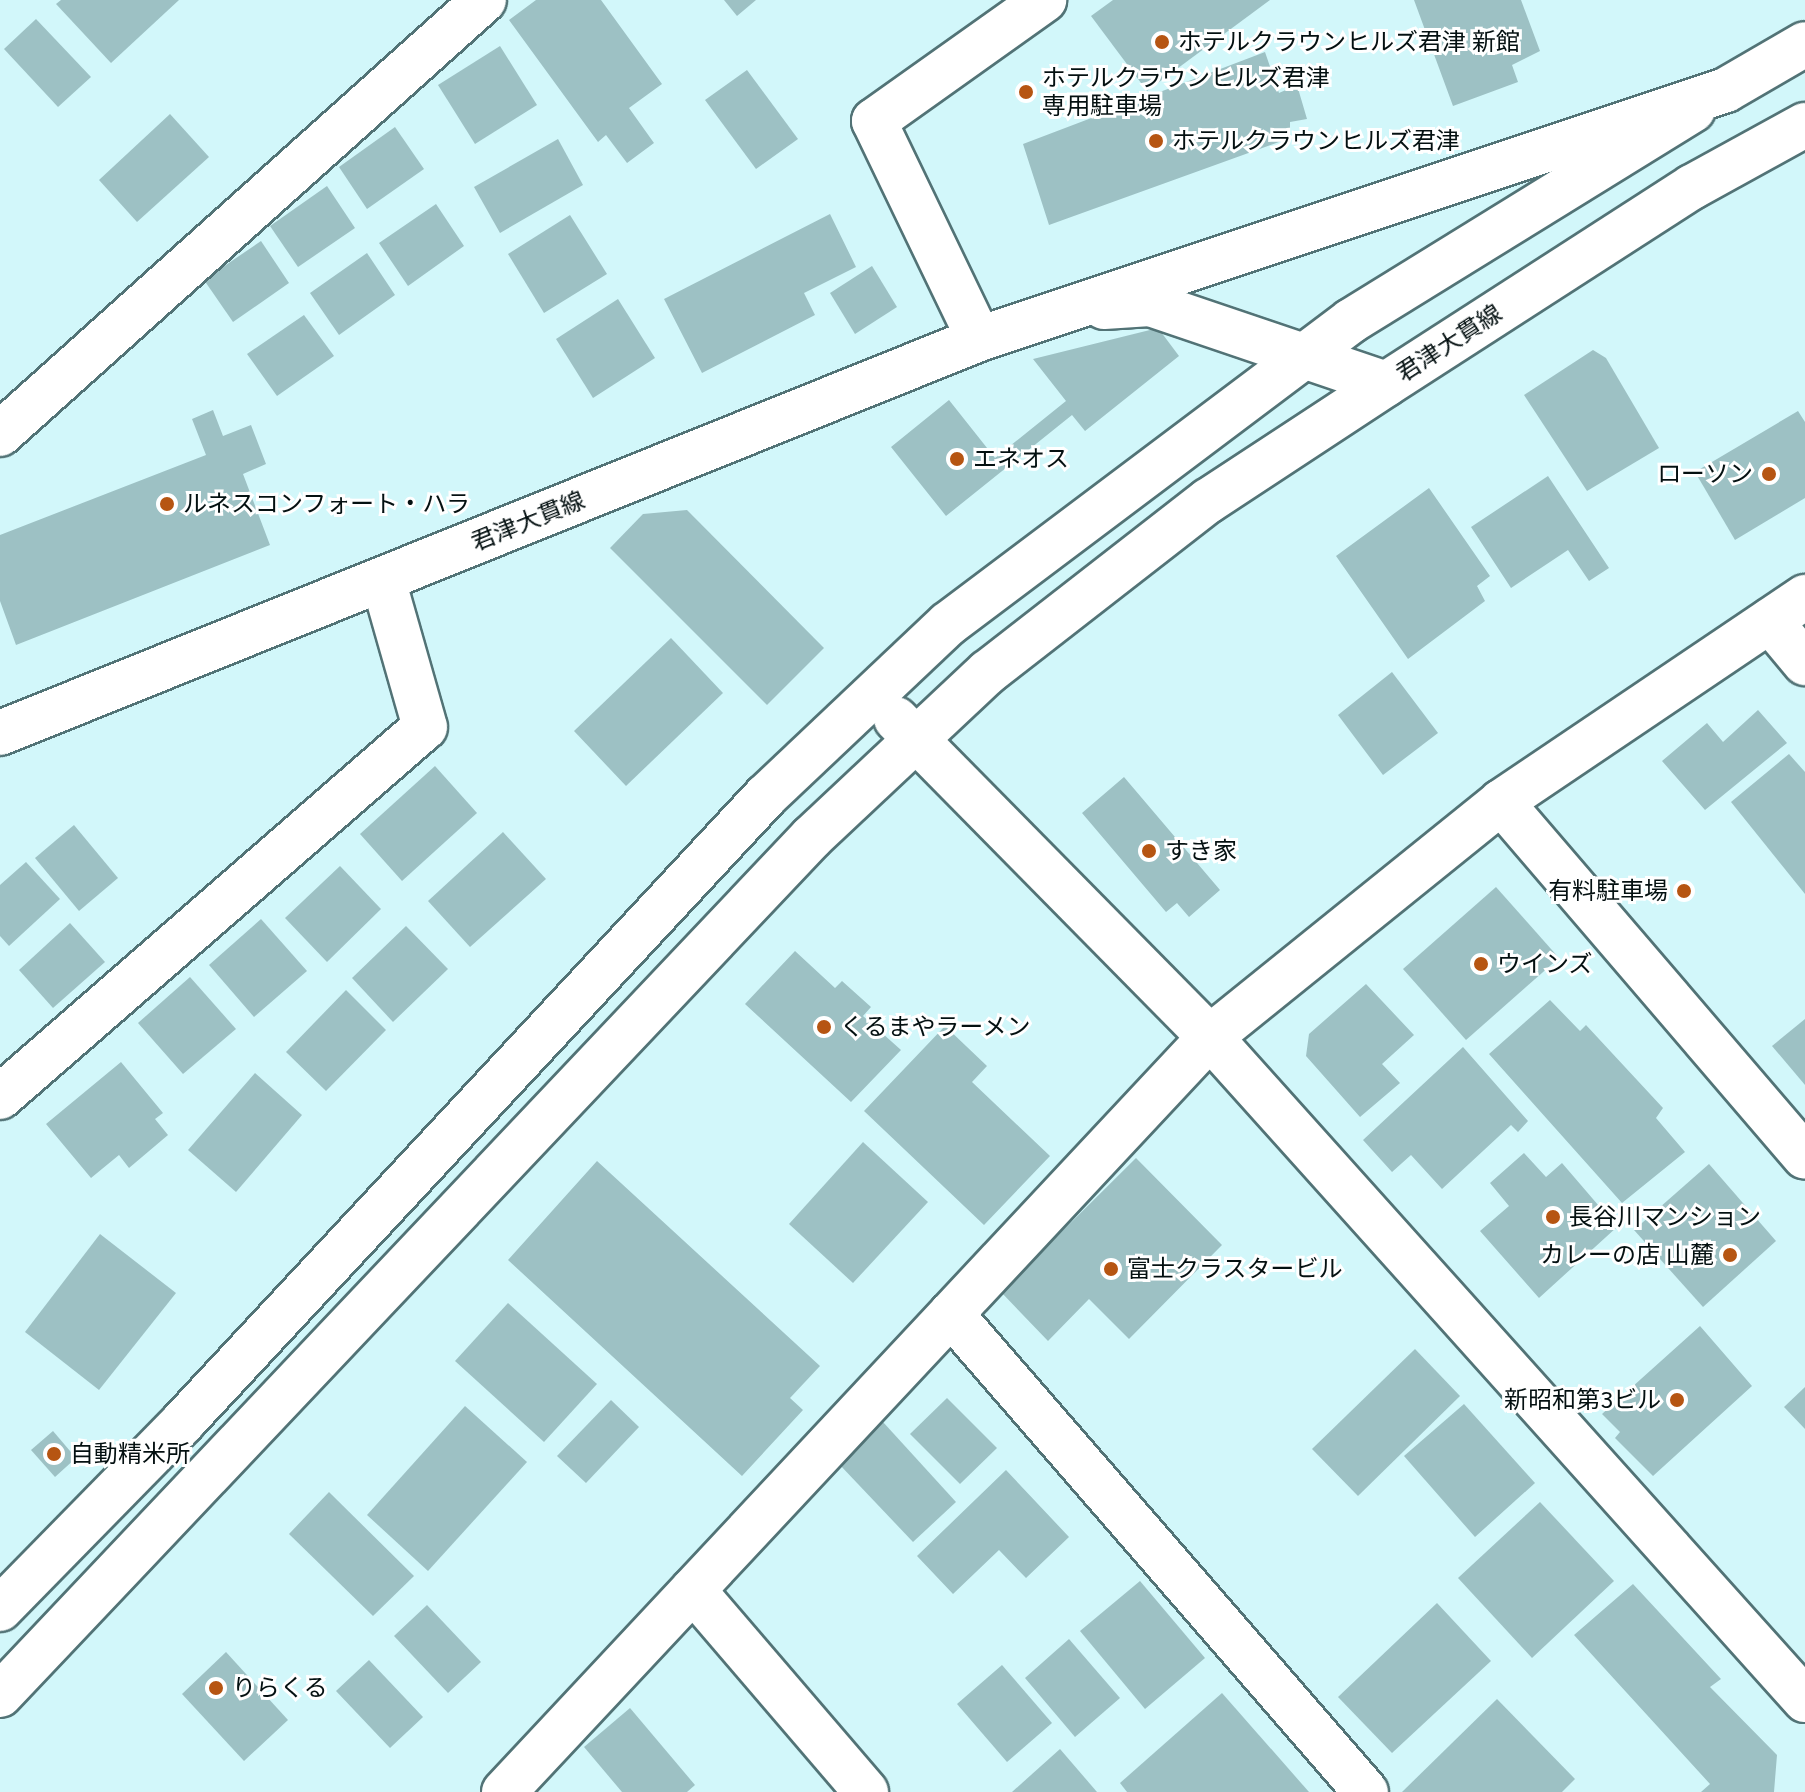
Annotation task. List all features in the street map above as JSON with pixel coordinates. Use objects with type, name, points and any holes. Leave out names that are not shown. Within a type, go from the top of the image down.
[{"type":"street","points":[[0,434],[484,0]]},
{"type":"street","points":[[979,339],[874,121],[1044,0]]},
{"type":"street","name":"君津大貫線","points":[[0,733],[979,339],[1726,90],[1805,44]]},
{"type":"street","points":[[0,1609],[183,1422],[766,796],[948,624],[1305,355],[1726,90]]},
{"type":"street","name":"君津大貫線","points":[[1057,311],[1150,304],[1386,384],[1678,196],[1805,125]]},
{"type":"street","points":[[0,1695],[812,837],[988,672],[1208,501],[1386,384]]},
{"type":"street","points":[[0,1097],[425,727],[383,580]]},
{"type":"street","points":[[504,1792],[1210,1037],[1501,802],[1787,609],[1805,663]]},
{"type":"street","points":[[874,694],[915,740],[1210,1037],[1805,1700]]},
{"type":"street","points":[[1501,802],[1805,1157]]},
{"type":"street","points":[[951,1314],[1366,1792]]},
{"type":"street","points":[[693,1590],[866,1792]]},
{"type":"building","points":[[61,0],[179,0],[111,63],[56,4]]},
{"type":"building","points":[[536,0],[601,0],[662,84],[629,108],[654,143],[627,163],[606,135],[598,142],[509,20]]},
{"type":"building","points":[[724,0],[756,0],[737,16]]},
{"type":"building","name":"ホテルクラウンヒルズ君津 新館","points":[[1113,0],[1270,0],[1147,91],[1091,16]]},
{"type":"building","points":[[1414,0],[1521,0],[1540,51],[1512,65],[1518,82],[1453,106]]},
{"type":"building","points":[[36,19],[91,77],[58,107],[4,49]]},
{"type":"building","points":[[500,46],[537,105],[475,144],[438,85]]},
{"type":"building","name":"ホテルクラウンヒルズ君津","points":[[1265,52],[1279,93],[1297,85],[1307,119],[1290,122],[1290,138],[1049,225],[1023,144]]},
{"type":"building","points":[[747,70],[798,139],[756,169],[705,100]]},
{"type":"building","points":[[170,114],[209,157],[137,222],[99,180]]},
{"type":"building","points":[[395,127],[424,169],[367,209],[339,167]]},
{"type":"building","points":[[558,139],[583,185],[500,233],[474,187]]},
{"type":"building","points":[[327,186],[355,228],[298,267],[270,226]]},
{"type":"building","points":[[436,204],[464,246],[408,286],[379,243]]},
{"type":"building","points":[[830,214],[856,267],[804,293],[815,315],[702,373],[664,299]]},
{"type":"building","points":[[570,215],[607,274],[544,313],[508,254]]},
{"type":"building","points":[[261,241],[289,283],[233,322],[204,280]]},
{"type":"building","points":[[367,253],[395,295],[339,335],[310,293]]},
{"type":"building","points":[[872,266],[897,307],[855,334],[830,293]]},
{"type":"building","points":[[618,299],[655,358],[593,398],[556,339]]},
{"type":"building","points":[[304,315],[334,356],[277,396],[247,354]]},
{"type":"building","points":[[1158,328],[1179,356],[1085,431],[1072,415],[946,516],[891,447],[949,400],[995,458],[1066,401],[1033,359]]},
{"type":"building","points":[[1593,350],[1606,358],[1659,448],[1587,491],[1524,395]]},
{"type":"building","name":"ルネスコンフォート・ハラ","points":[[213,410],[223,436],[251,425],[266,464],[243,474],[270,545],[16,645],[0,601],[0,535],[206,455],[192,419]]},
{"type":"building","points":[[1798,411],[1805,422],[1805,498],[1735,540],[1695,472]]},
{"type":"building","points":[[1548,476],[1609,568],[1589,581],[1568,550],[1511,588],[1471,527]]},
{"type":"building","points":[[1429,488],[1490,576],[1477,586],[1485,601],[1408,659],[1336,556]]},
{"type":"building","points":[[687,510],[824,648],[767,705],[610,548],[643,514]]},
{"type":"building","points":[[671,638],[723,693],[626,786],[574,731]]},
{"type":"building","points":[[1392,672],[1438,733],[1383,775],[1338,715]]},
{"type":"building","points":[[1758,710],[1787,743],[1705,810],[1662,761],[1707,723],[1723,742]]},
{"type":"building","points":[[1789,754],[1805,772],[1805,894],[1731,802]]},
{"type":"building","points":[[435,766],[477,813],[402,881],[360,834]]},
{"type":"building","points":[[1124,777],[1220,890],[1189,917],[1177,903],[1166,912],[1082,813]]},
{"type":"building","points":[[74,825],[118,878],[79,911],[35,858]]},
{"type":"building","points":[[503,832],[546,879],[470,947],[428,901]]},
{"type":"building","points":[[26,862],[60,899],[9,946],[0,936],[0,885]]},
{"type":"building","points":[[340,866],[381,909],[327,962],[285,918]]},
{"type":"building","name":"ウインズ","points":[[1496,887],[1559,958],[1466,1040],[1403,969]]},
{"type":"building","points":[[261,919],[307,971],[254,1017],[209,965]]},
{"type":"building","points":[[70,923],[105,962],[53,1008],[19,970]]},
{"type":"building","points":[[406,926],[448,969],[393,1022],[352,978]]},
{"type":"building","points":[[795,951],[835,988],[842,981],[871,1007],[863,1016],[901,1050],[851,1102],[745,1004]]},
{"type":"building","points":[[190,977],[236,1029],[183,1074],[138,1023]]},
{"type":"building","points":[[1366,984],[1414,1035],[1382,1064],[1400,1083],[1360,1117],[1306,1056],[1309,1034]]},
{"type":"building","points":[[346,990],[386,1030],[326,1091],[286,1052]]},
{"type":"building","points":[[1550,1000],[1580,1031],[1586,1025],[1663,1108],[1656,1118],[1685,1152],[1622,1203],[1489,1054]]},
{"type":"building","points":[[1805,1019],[1805,1085],[1772,1046]]},
{"type":"building","points":[[945,1026],[987,1066],[972,1082],[1050,1156],[984,1225],[864,1111]]},
{"type":"building","points":[[1463,1047],[1528,1121],[1518,1132],[1511,1125],[1442,1189],[1411,1155],[1392,1172],[1363,1140]]},
{"type":"building","points":[[121,1062],[163,1113],[155,1119],[168,1135],[129,1168],[119,1155],[91,1178],[46,1124]]},
{"type":"building","points":[[255,1073],[302,1115],[236,1192],[188,1150]]},
{"type":"building","points":[[863,1142],[928,1202],[853,1283],[789,1224]]},
{"type":"building","name":"長谷川マンション","points":[[1524,1153],[1546,1177],[1562,1163],[1617,1227],[1539,1298],[1480,1231],[1509,1206],[1490,1183]]},
{"type":"building","name":"富士クラスタービル","points":[[1136,1158],[1222,1245],[1129,1339],[1089,1299],[1048,1341],[1001,1292]]},
{"type":"building","points":[[597,1161],[820,1366],[790,1398],[803,1410],[742,1476],[508,1260]]},
{"type":"building","points":[[1709,1164],[1776,1241],[1703,1307],[1634,1230]]},
{"type":"building","points":[[100,1234],[176,1293],[99,1390],[25,1332]]},
{"type":"building","points":[[508,1303],[597,1384],[544,1442],[455,1361]]},
{"type":"building","name":"新昭和第3ビル","points":[[1700,1326],[1752,1386],[1653,1476],[1615,1438],[1620,1432],[1602,1414]]},
{"type":"building","points":[[1415,1349],[1460,1396],[1358,1496],[1312,1449]]},
{"type":"building","points":[[1805,1387],[1805,1429],[1784,1407]]},
{"type":"building","points":[[947,1398],[997,1448],[960,1484],[910,1434]]},
{"type":"building","points":[[611,1400],[639,1427],[586,1483],[557,1456]]},
{"type":"building","points":[[1464,1404],[1535,1483],[1475,1537],[1404,1456]]},
{"type":"building","points":[[465,1406],[527,1462],[428,1571],[367,1515]]},
{"type":"building","points":[[883,1422],[956,1502],[913,1542],[839,1464]]},
{"type":"building","name":"自動精米所","points":[[53,1431],[76,1458],[55,1477],[31,1450]]},
{"type":"building","points":[[1006,1470],[1069,1537],[1026,1578],[999,1550],[953,1594],[917,1556]]},
{"type":"building","points":[[329,1492],[414,1576],[373,1616],[289,1534]]},
{"type":"building","points":[[1540,1502],[1614,1581],[1532,1658],[1458,1578]]},
{"type":"building","points":[[1140,1581],[1205,1658],[1145,1709],[1080,1631]]},
{"type":"building","points":[[1633,1584],[1721,1679],[1710,1687],[1777,1755],[1774,1792],[1701,1792],[1710,1784],[1574,1635]]},
{"type":"building","points":[[1437,1603],[1491,1661],[1392,1753],[1338,1697]]},
{"type":"building","points":[[427,1605],[481,1662],[448,1693],[394,1636]]},
{"type":"building","points":[[1069,1639],[1120,1698],[1075,1737],[1025,1678]]},
{"type":"building","points":[[226,1652],[288,1720],[244,1761],[182,1694]]},
{"type":"building","points":[[369,1660],[423,1717],[390,1748],[336,1691]]},
{"type":"building","points":[[1002,1665],[1052,1723],[1007,1762],[957,1704]]},
{"type":"building","points":[[1222,1693],[1309,1792],[1127,1792],[1120,1783]]},
{"type":"building","points":[[1497,1699],[1575,1779],[1562,1792],[1402,1792]]},
{"type":"building","points":[[630,1708],[695,1785],[687,1792],[622,1792],[584,1747]]},
{"type":"building","points":[[1060,1749],[1097,1792],[1012,1792]]},
{"type":"place","name":"ホテルクラウンヒルズ君津 新館","points":[[1162,42]]},
{"type":"place","name":"ホテルクラウンヒルズ君津 専用駐車場","points":[[1026,92]]},
{"type":"place","name":"ホテルクラウンヒルズ君津","points":[[1156,141]]},
{"type":"place","name":"エネオス","points":[[957,459]]},
{"type":"place","name":"ローソン","points":[[1769,474]]},
{"type":"place","name":"ルネスコンフォート・ハラ","points":[[167,504]]},
{"type":"place","name":"すき家","points":[[1149,851]]},
{"type":"place","name":"有料駐車場","points":[[1684,891]]},
{"type":"place","name":"ウインズ","points":[[1481,964]]},
{"type":"place","name":"くるまやラーメン","points":[[824,1027]]},
{"type":"place","name":"長谷川マンション","points":[[1553,1217]]},
{"type":"place","name":"カレーの店 山麓","points":[[1730,1255]]},
{"type":"place","name":"富士クラスタービル","points":[[1111,1269]]},
{"type":"place","name":"新昭和第3ビル","points":[[1677,1400]]},
{"type":"place","name":"自動精米所","points":[[54,1454]]},
{"type":"place","name":"りらくる","points":[[216,1688]]}]
